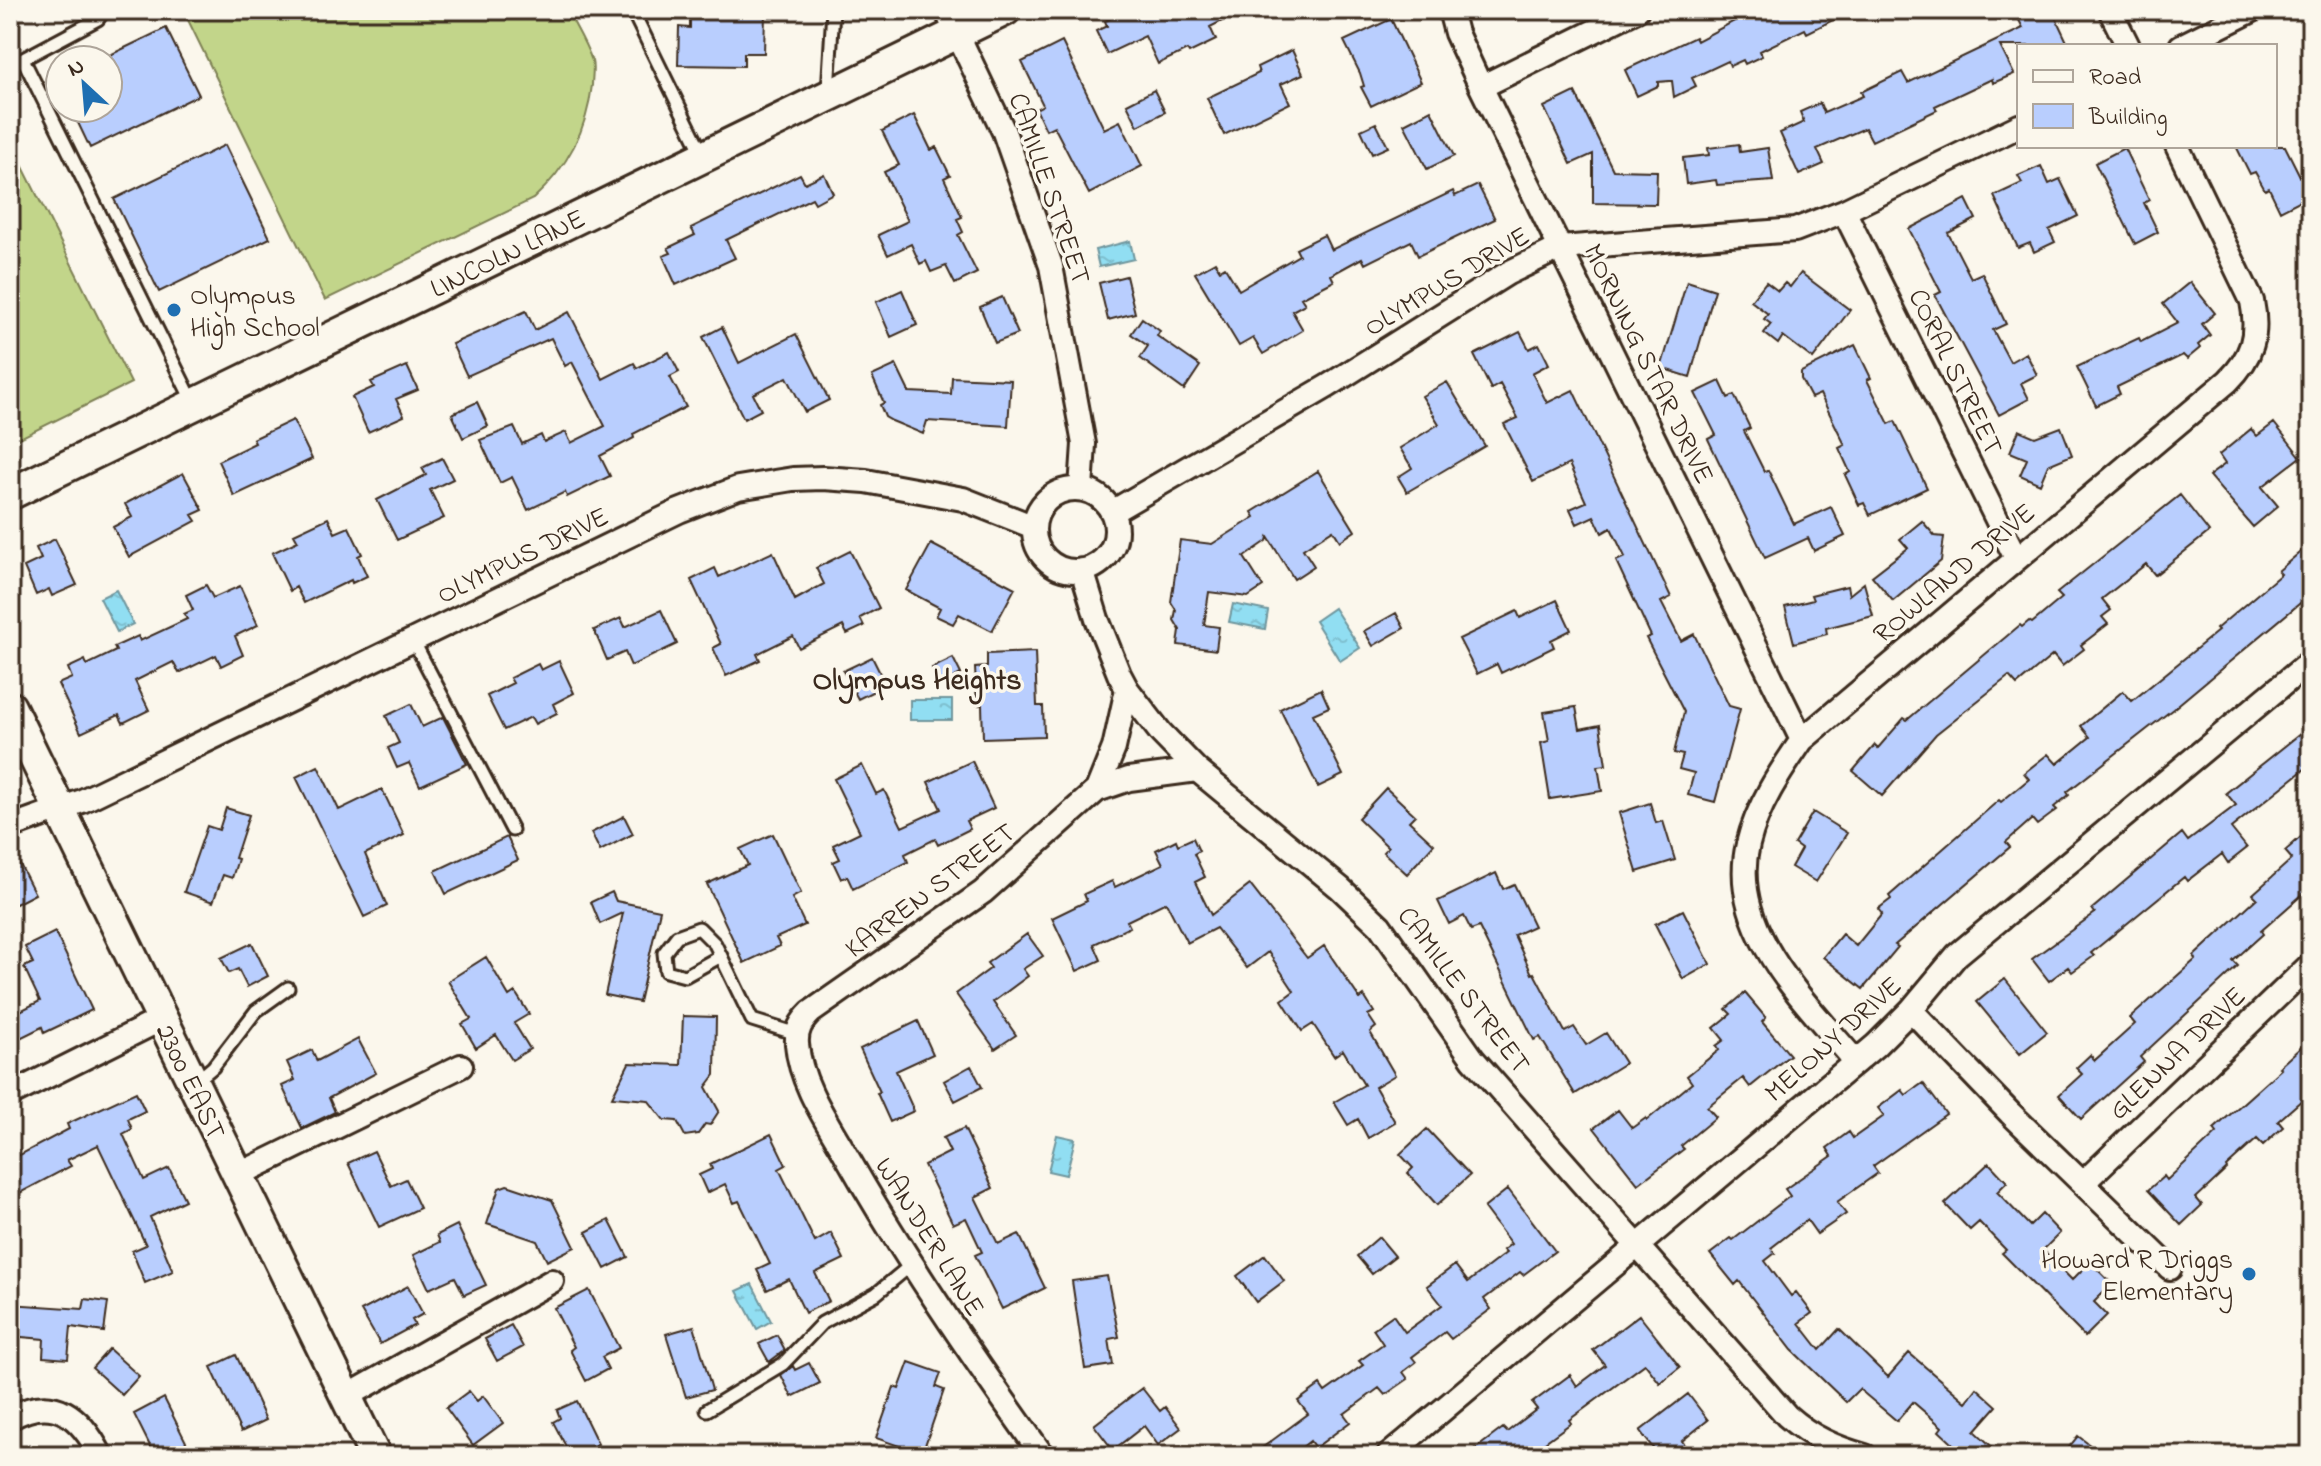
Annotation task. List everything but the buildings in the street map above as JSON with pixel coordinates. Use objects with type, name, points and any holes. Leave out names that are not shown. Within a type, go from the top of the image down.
[{"type":"street","name":"LINCOLN LANE","points":[[10,494],[827,96],[952,21],[1005,10]]},
{"type":"street","name":"MORNING STAR DRIVE","points":[[1450,10],[1456,33],[1481,87],[1802,740]]},
{"type":"street","points":[[1481,87],[1637,10]]},
{"type":"street","points":[[2110,10],[2127,44]]},
{"type":"street","points":[[2185,44],[2253,10]]},
{"type":"street","name":"CAMILLE STREET","points":[[952,21],[1004,132],[1055,278],[1084,444],[1081,489]]},
{"type":"street","name":"OLYMPUS DRIVE","points":[[1112,512],[1328,386],[1508,273],[1560,248],[1795,230],[1844,211],[2017,127]]},
{"type":"street","name":"ROWLAND DRIVE","points":[[1856,1062],[1768,951],[1748,898],[1745,871],[1747,844],[1779,772],[1802,740],[2228,381],[2249,356],[2254,324],[2252,301],[2178,148]]},
{"type":"street","name":"CORAL STREET","points":[[1844,211],[2016,558]]},
{"type":"street","name":"OLYMPUS DRIVE","points":[[10,827],[26,819],[60,811],[679,511],[738,488],[765,482],[823,478],[866,481],[963,499],[1034,527]]},
{"type":"street","points":[[1067,489],[1093,493],[1112,512],[1115,536],[1111,548],[1094,566],[1082,570],[1058,567],[1047,560],[1035,539],[1037,514],[1044,502],[1067,489]]},
{"type":"street","name":"CAMILLE STREET","points":[[1082,570],[1102,632],[1127,689],[1161,733],[1197,770],[1340,888],[1380,926],[1473,1059],[1787,1416],[1816,1438],[1865,1456]]},
{"type":"street","name":"MELONY DRIVE","points":[[1388,1456],[1856,1062],[1911,1010],[1957,955],[2311,661]]},
{"type":"street","name":"KARREN STREET","points":[[1097,790],[1114,748],[1127,689]]},
{"type":"street","name":"2300 EAST","points":[[14,725],[60,811],[375,1456]]},
{"type":"street","name":"KARREN STREET","points":[[797,1034],[811,1012],[983,892],[1097,790],[1129,779],[1197,770]]},
{"type":"street","name":"GLENNA DRIVE","points":[[2083,1183],[2311,964]]},
{"type":"street","points":[[1911,1010],[2010,1113],[2170,1268]]},
{"type":"street","points":[[10,1095],[162,1019]]},
{"type":"street","name":"WANDER LANE","points":[[797,1034],[798,1052],[807,1082],[870,1198],[981,1370],[1043,1456]]},
{"type":"street","points":[[238,1175],[461,1066]]},
{"type":"street","points":[[346,1397],[552,1281]]},
{"type":"street","points":[[10,1418],[32,1408],[65,1412],[85,1427],[101,1456]]},
{"type":"lane","points":[[10,65],[98,19],[104,10]]},
{"type":"lane","points":[[632,10],[704,157]]},
{"type":"lane","points":[[827,96],[833,10]]},
{"type":"lane","points":[[23,59],[194,404]]},
{"type":"lane","points":[[413,640],[512,830]]},
{"type":"lane","points":[[721,956],[685,976],[666,971],[664,953],[677,936],[699,928],[715,944],[721,956],[752,1020],[797,1034]]},
{"type":"lane","points":[[194,1083],[213,1067],[256,1011],[288,988]]},
{"type":"lane","points":[[707,1410],[783,1364],[822,1323],[876,1294],[911,1265]]},
{"type":"green space","points":[[192,10],[567,10],[593,64],[585,118],[565,162],[533,199],[325,300],[188,20]]},
{"type":"green space","points":[[10,141],[131,383],[10,443]]},
{"type":"water","points":[[1130,241],[1134,259],[1099,267],[1095,250]]},
{"type":"water","points":[[116,590],[133,624],[117,632],[100,598]]},
{"type":"water","points":[[1233,604],[1268,611],[1265,629],[1229,622]]},
{"type":"water","points":[[1334,608],[1360,648],[1340,661],[1315,621]]},
{"type":"water","points":[[910,700],[952,700],[952,720],[910,720]]},
{"type":"water","points":[[1057,1135],[1075,1139],[1066,1175],[1048,1171]]},
{"type":"water","points":[[752,1284],[771,1321],[757,1329],[737,1291]]},
{"type":"place","name":"Olympus High School","points":[[174,310]]},
{"type":"place","name":"Howard R Driggs Elementary","points":[[2249,1274]]},
{"type":"district","name":"Olympus Heights","points":[[917,679]]}]
